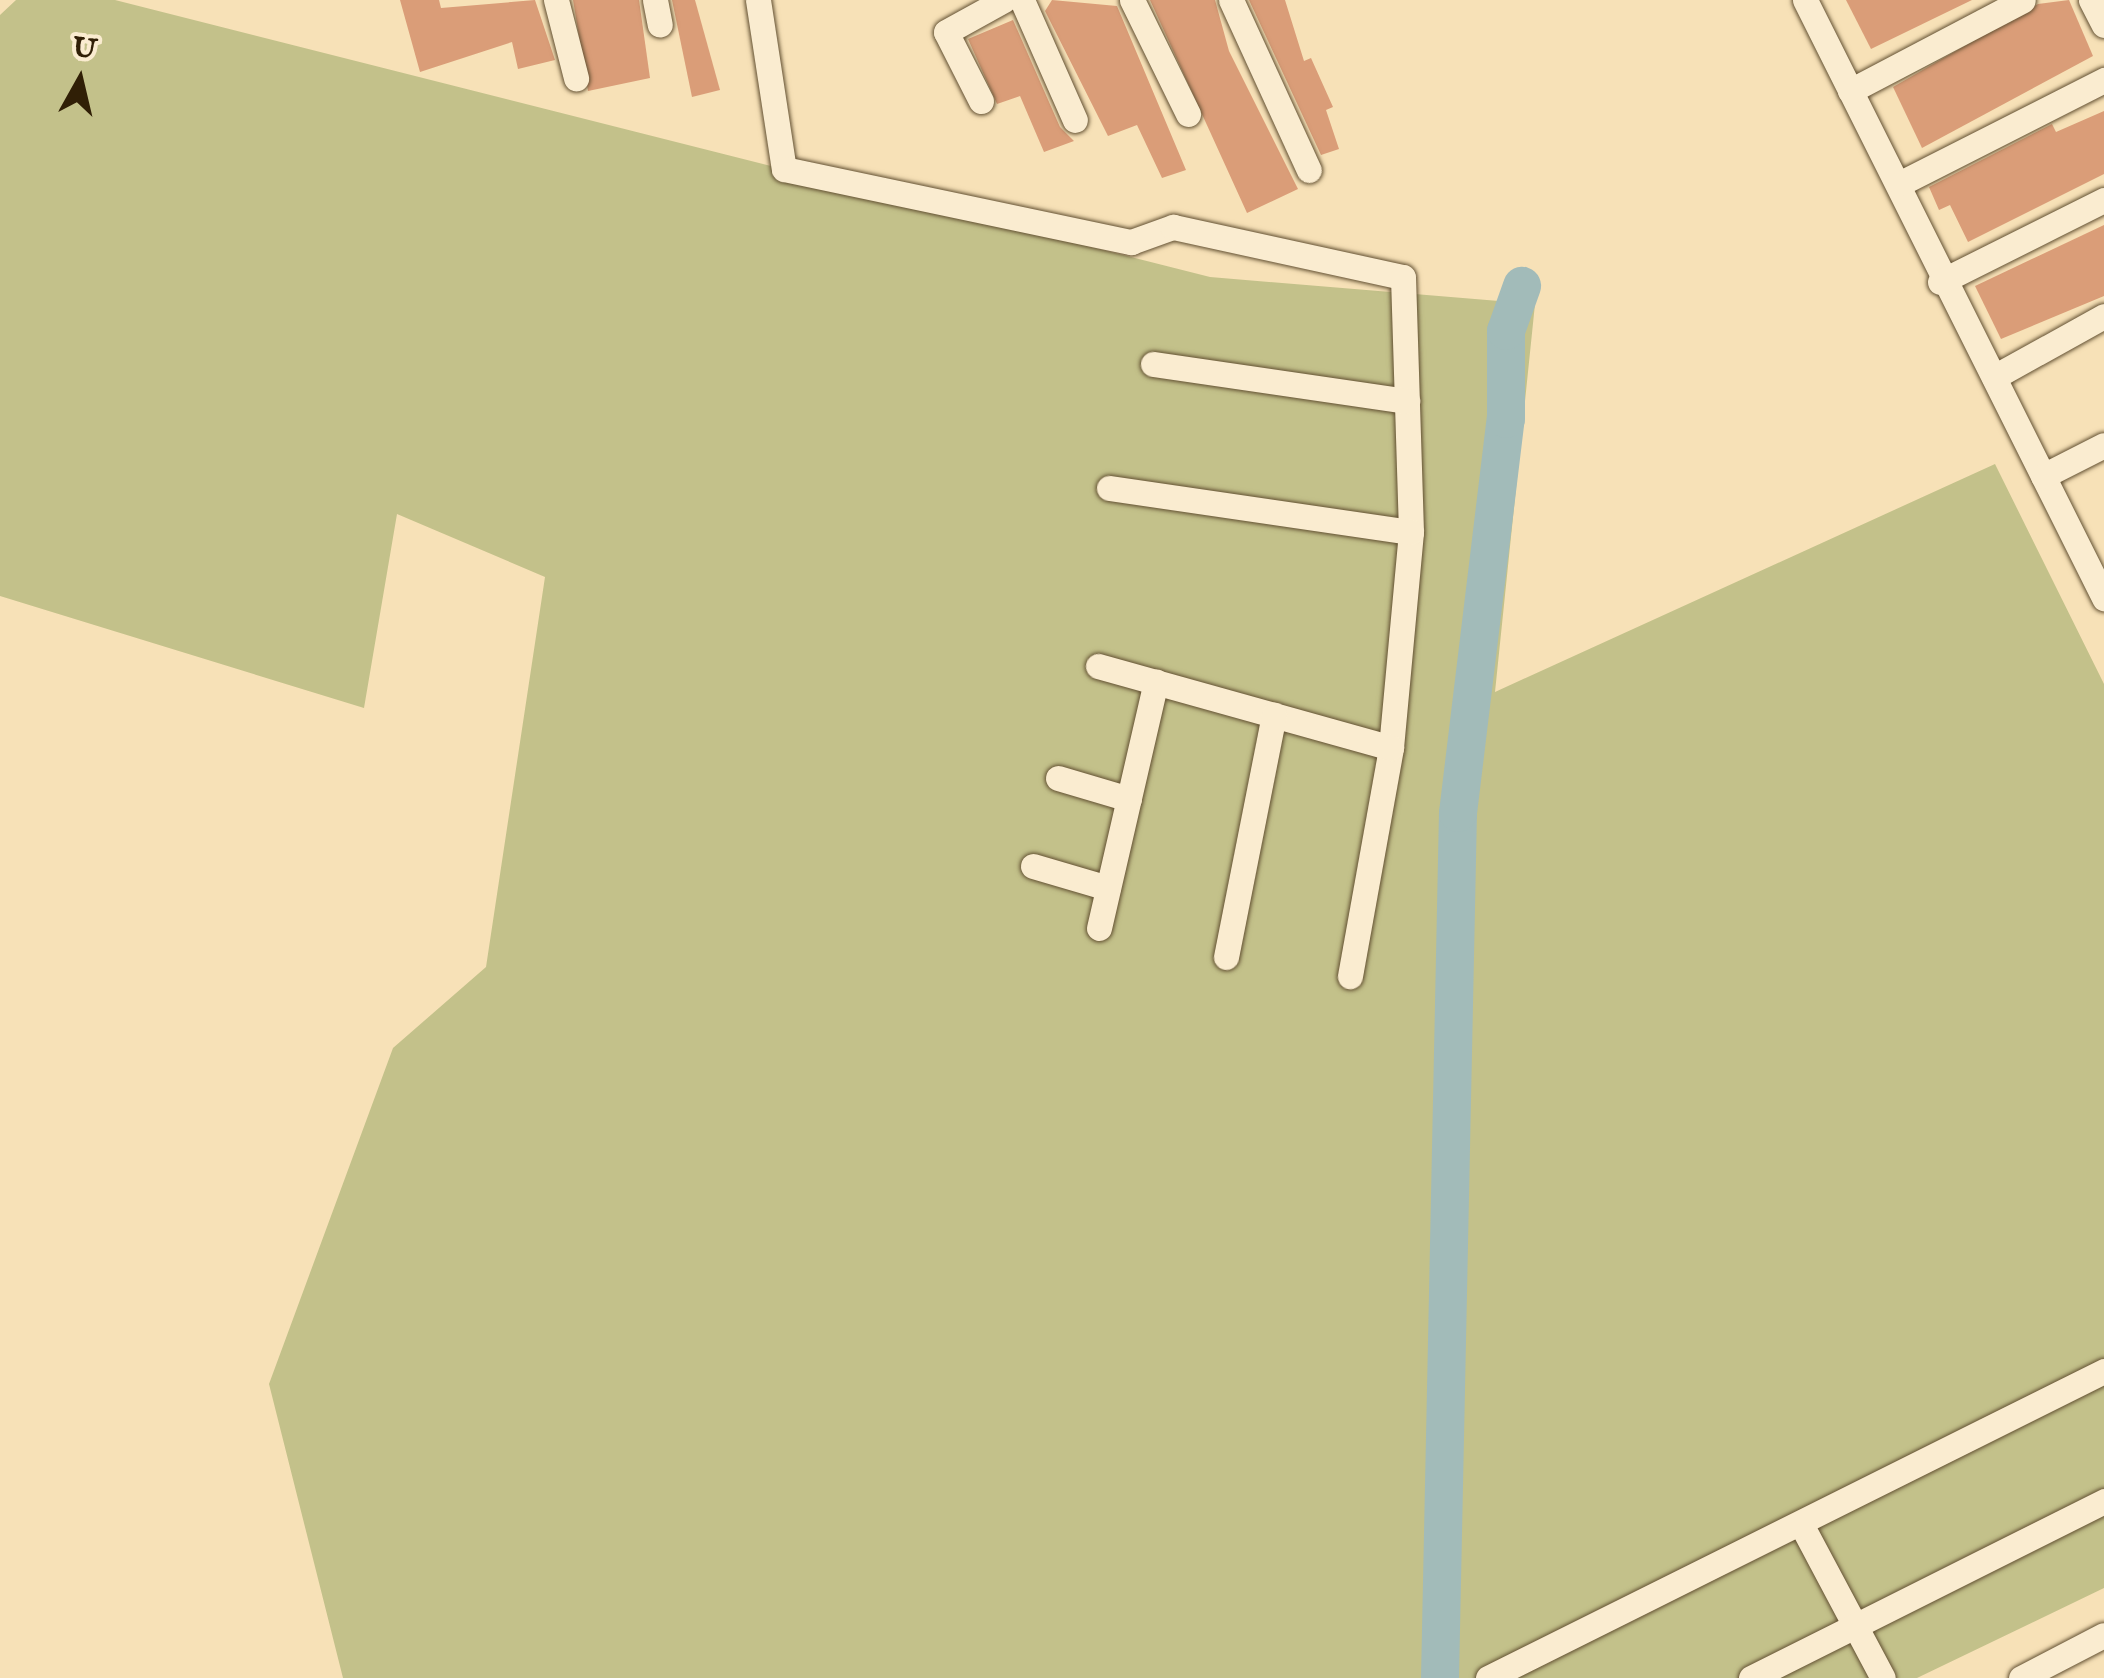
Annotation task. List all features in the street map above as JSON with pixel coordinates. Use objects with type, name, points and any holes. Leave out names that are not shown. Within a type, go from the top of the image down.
[{"type":"street","points":[[556,0],[576,78]]},
{"type":"street","points":[[758,0],[784,170],[1131,242],[1172,228],[1403,277],[1410,532],[1392,748],[1350,976]]},
{"type":"street","points":[[981,100],[946,32],[1004,0]]},
{"type":"street","points":[[1022,0],[1076,120]]},
{"type":"street","points":[[1132,0],[1188,114]]},
{"type":"street","points":[[1231,0],[1309,170]]},
{"type":"street","points":[[1805,0],[1901,184],[1940,282],[1994,377],[2102,591]]},
{"type":"street","points":[[1850,92],[2023,0]]},
{"type":"street","points":[[2092,0],[2104,25]]},
{"type":"street","points":[[1901,184],[2104,80]]},
{"type":"street","points":[[1940,282],[2104,200]]},
{"type":"street","points":[[1994,377],[2104,316]]},
{"type":"street","points":[[1153,364],[1406,402]]},
{"type":"street","points":[[2044,476],[2104,446]]},
{"type":"street","points":[[1109,488],[1410,532]]},
{"type":"street","points":[[1098,666],[1392,748]]},
{"type":"street","points":[[1099,928],[1156,682]]},
{"type":"street","points":[[1226,957],[1274,716]]},
{"type":"street","points":[[1058,778],[1128,799]]},
{"type":"street","points":[[1032,866],[1108,888]]},
{"type":"street","points":[[1488,1678],[2104,1370]]},
{"type":"street","points":[[1750,1678],[2104,1501]]},
{"type":"street","points":[[1801,1524],[1883,1678]]},
{"type":"street","points":[[2022,1678],[2104,1635]]},
{"type":"shaded area","points":[[16,0],[115,0],[1210,277],[1535,304],[1495,692],[1995,464],[2104,684],[2104,1588],[1917,1678],[343,1678],[269,1384],[393,1048],[486,967],[545,577],[397,514],[364,708],[0,596],[0,15]]},
{"type":"building","points":[[400,0],[439,0],[441,8],[535,0],[555,60],[518,69],[512,42],[420,72]]},
{"type":"building","points":[[573,0],[639,0],[650,78],[588,91]]},
{"type":"building","points":[[672,0],[695,0],[720,90],[692,97]]},
{"type":"building","points":[[1052,0],[1117,6],[1186,170],[1162,178],[1137,125],[1108,136],[1045,11]]},
{"type":"building","points":[[1150,0],[1215,0],[1229,51],[1298,189],[1247,213]]},
{"type":"building","points":[[1249,0],[1285,0],[1304,61],[1311,58],[1333,107],[1326,110],[1339,149],[1321,155]]},
{"type":"building","points":[[1846,0],[1972,0],[1871,49]]},
{"type":"building","points":[[2069,0],[2093,56],[1922,148],[1893,87],[2038,4]]},
{"type":"building","points":[[1013,20],[1060,127],[1074,141],[1044,152],[1020,96],[997,104],[968,39]]},
{"type":"building","points":[[2104,111],[2104,174],[1968,242],[1950,205],[1939,210],[1929,187],[2052,124],[2056,132]]},
{"type":"building","points":[[2104,225],[2104,296],[2001,339],[1975,286]]},
{"type":"waterway","points":[[1440,1678],[1458,813],[1506,419],[1506,331],[1522,286]]}]
